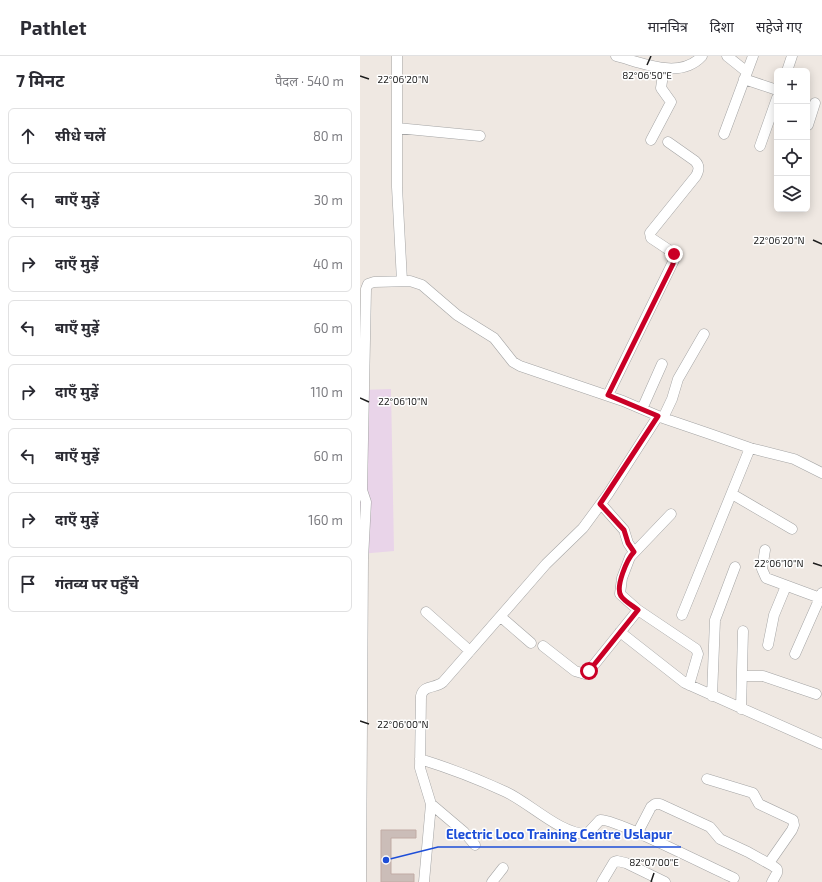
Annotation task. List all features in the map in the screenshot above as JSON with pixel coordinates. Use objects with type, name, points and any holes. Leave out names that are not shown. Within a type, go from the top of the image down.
[{"type":"street","points":[[397,56],[397,187],[406,281]]},
{"type":"street","points":[[619,56],[664,68],[679,70],[686,68],[702,56]]},
{"type":"street","points":[[727,56],[746,75],[774,89]]},
{"type":"street","points":[[724,134],[753,56]]},
{"type":"street","points":[[788,68],[792,56]]},
{"type":"street","points":[[651,140],[671,102],[661,88],[664,68]]},
{"type":"street","points":[[810,119],[815,103]]},
{"type":"street","points":[[760,146],[775,104]]},
{"type":"street","points":[[397,128],[480,136]]},
{"type":"street","points":[[608,395],[674,260],[672,252],[654,241],[651,238],[650,233],[696,176],[699,169],[698,164],[695,161],[668,142]]},
{"type":"street","points":[[361,882],[361,559],[366,502],[361,492],[366,289],[368,284],[374,282],[406,281],[422,285],[457,315],[494,338],[513,362],[540,374],[608,395],[660,417],[750,448],[794,459],[822,473]]},
{"type":"street","points":[[424,882],[430,804],[421,774],[420,759],[421,696],[423,690],[426,688],[439,686],[546,564],[584,528],[672,399],[676,383],[704,334]]},
{"type":"street","points":[[642,409],[662,364]]},
{"type":"street","points":[[682,615],[750,448]]},
{"type":"street","points":[[732,494],[792,529]]},
{"type":"street","points":[[600,504],[624,530],[628,543],[634,552]]},
{"type":"street","points":[[671,514],[634,552],[625,567],[620,592],[622,597],[638,610],[697,650],[689,685]]},
{"type":"street","points":[[765,550],[762,569],[764,575],[768,579],[786,586],[821,595],[795,654]]},
{"type":"street","points":[[712,696],[715,620],[735,567]]},
{"type":"street","points":[[768,645],[774,615],[786,586]]},
{"type":"street","points":[[543,646],[575,671],[585,674],[638,610]]},
{"type":"street","points":[[426,612],[470,651]]},
{"type":"street","points":[[501,616],[532,643]]},
{"type":"street","points":[[741,709],[743,631]]},
{"type":"street","points":[[620,632],[689,685],[822,744]]},
{"type":"street","points":[[742,676],[762,676],[816,694]]},
{"type":"street","points":[[420,759],[447,768],[506,792],[555,822],[579,833],[586,834],[598,822],[604,819],[638,832],[734,878]]},
{"type":"street","points":[[707,779],[752,794],[759,804],[793,820],[794,825],[792,830],[769,863]]},
{"type":"street","points":[[430,804],[464,832],[475,845]]},
{"type":"street","points":[[638,832],[651,806],[660,804],[710,827],[720,839],[769,863],[777,871],[772,882]]},
{"type":"street","points":[[602,882],[614,862],[617,860],[665,882]]},
{"type":"street","points":[[492,882],[502,868]]},
{"type":"shaded area","points":[[391,389],[394,551],[360,554],[360,390]]},
{"type":"building","points":[[381,830],[416,830],[416,838],[391,838],[391,874],[414,874],[414,882],[381,882]]},
{"type":"place","name":"Electric Loco Training Centre Uslapur","points":[[386,860]]},
{"type":"route","points":[[589,671],[638,610],[622,597],[620,592],[625,567],[634,552],[628,543],[624,530],[600,504],[658,416],[608,395],[673,264],[674,254]]}]
